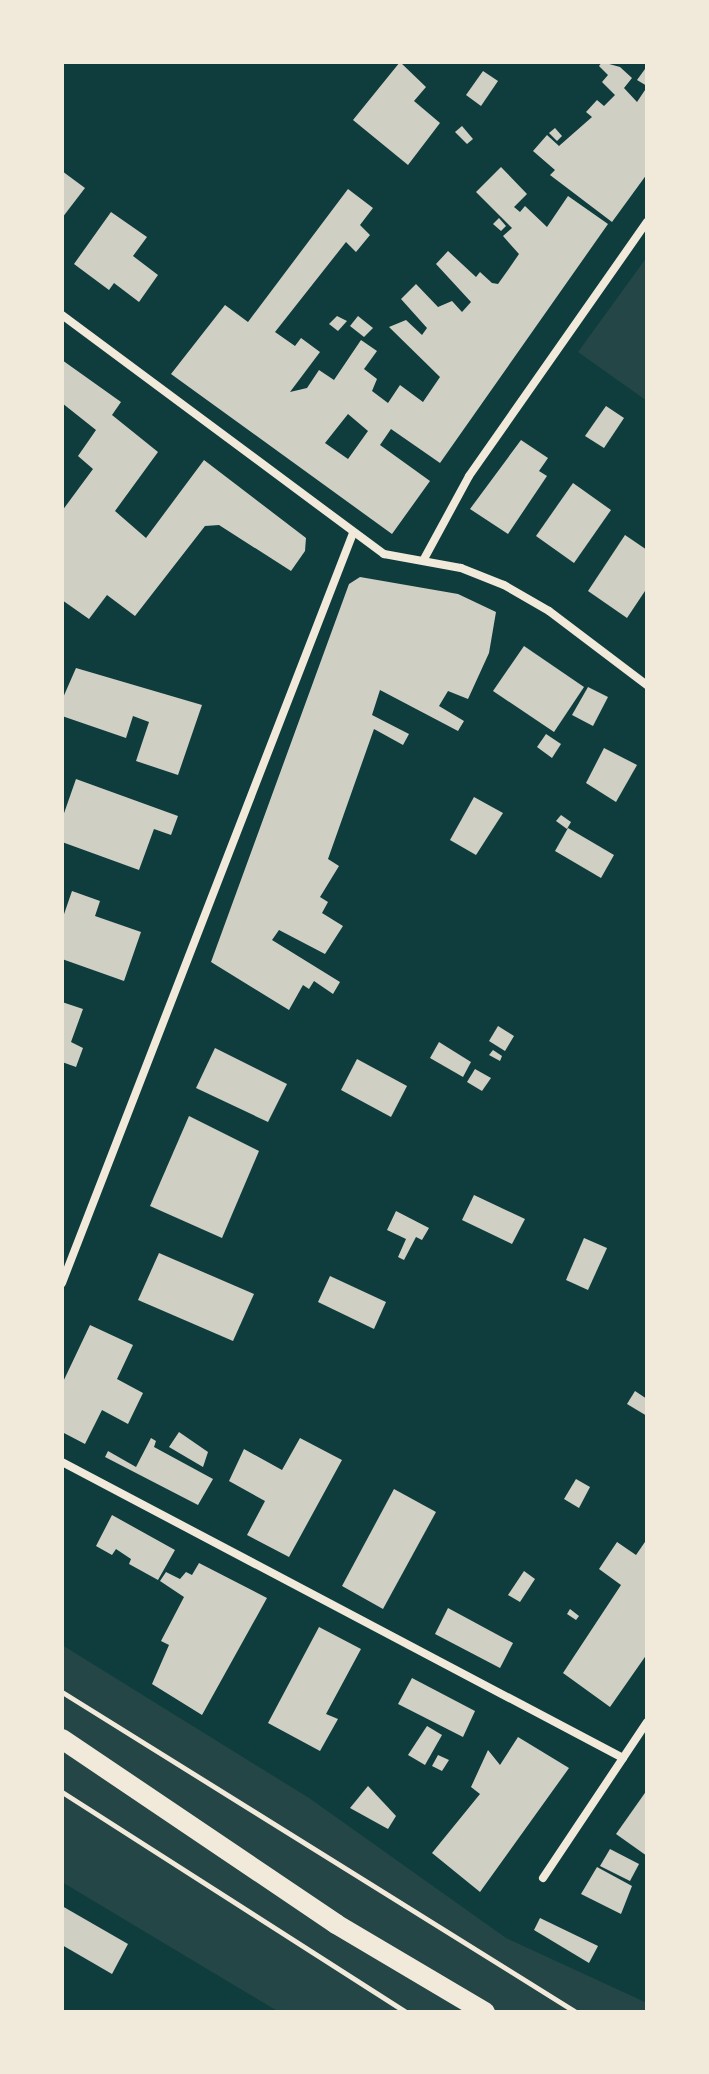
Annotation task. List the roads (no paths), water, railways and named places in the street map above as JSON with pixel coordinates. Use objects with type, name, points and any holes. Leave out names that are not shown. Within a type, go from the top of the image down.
[{"type":"main road","points":[[62,1739],[336,1924],[485,2012]]},
{"type":"street","points":[[424,559],[469,476],[647,222]]},
{"type":"street","points":[[62,315],[384,554],[424,559],[504,585],[549,611],[647,685]]},
{"type":"street","points":[[62,1283],[353,533]]},
{"type":"street","points":[[62,1462],[623,1758]]},
{"type":"street","points":[[543,1878],[647,1722]]}]
